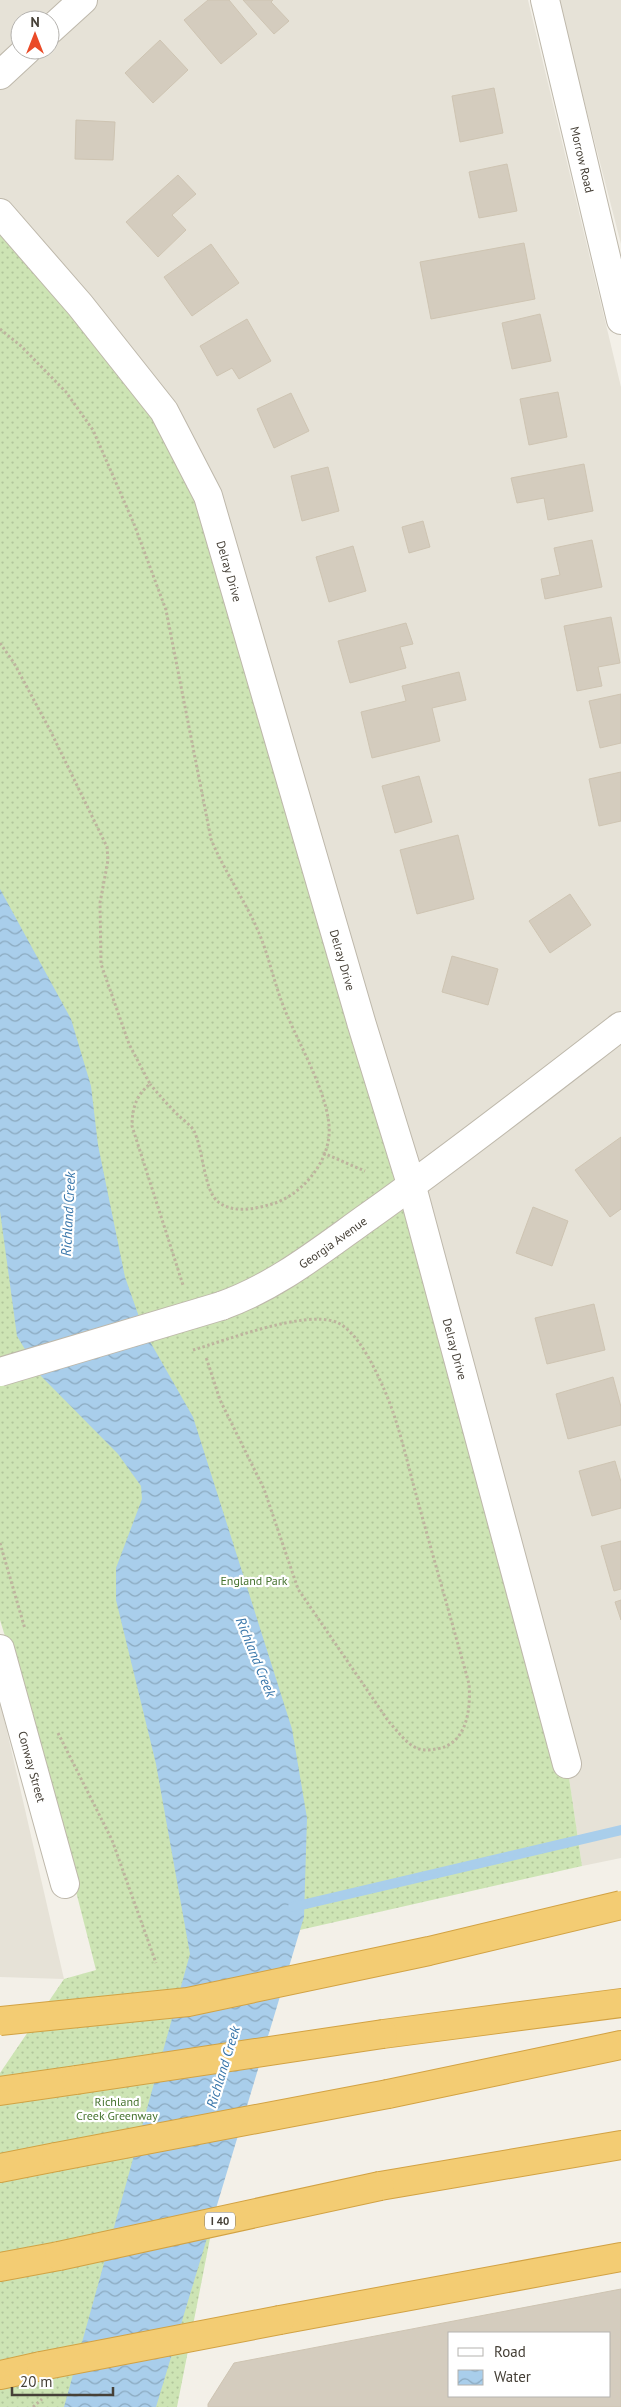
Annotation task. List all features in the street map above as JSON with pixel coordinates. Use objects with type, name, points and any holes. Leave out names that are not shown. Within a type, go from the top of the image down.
[{"type":"highway","points":[[0,2021],[188,2002],[429,1950],[621,1905]]},
{"type":"highway","points":[[0,2091],[383,2034],[621,2003]]},
{"type":"highway","points":[[0,2168],[388,2094],[621,2045]]},
{"type":"highway","name":"I 40","points":[[0,2267],[60,2256],[380,2186],[621,2145]]},
{"type":"highway","points":[[0,2375],[621,2257]]},
{"type":"highway","points":[[0,2370],[41,2366]]},
{"type":"street","points":[[60,21],[83,0]]},
{"type":"street","name":"Morrow Road","points":[[546,0],[620,313]]},
{"type":"street","points":[[0,75],[17,60]]},
{"type":"street","name":"Delray Drive","points":[[0,214],[80,305],[164,412],[208,496],[362,1024],[412,1187],[567,1764]]},
{"type":"street","name":"Georgia Avenue","points":[[0,1372],[221,1306],[288,1274],[412,1187],[621,1026]]},
{"type":"street","name":"Conway Street","points":[[0,1649],[65,1884]]},
{"type":"path","points":[[0,328],[21,346],[59,385],[93,430],[150,563],[166,610],[176,652],[211,839],[220,860],[245,901],[256,926],[282,1004],[320,1088],[328,1117],[329,1135],[315,1172],[290,1196],[274,1204],[240,1210],[227,1207],[216,1201],[208,1188],[206,1171],[193,1129],[163,1100],[150,1084],[129,1044],[101,964],[100,903],[108,860],[107,847],[51,732],[14,663],[0,643]]},
{"type":"path","points":[[150,1084],[141,1091],[136,1102],[132,1126],[183,1285]]},
{"type":"path","points":[[323,1153],[365,1171]]},
{"type":"path","points":[[203,1347],[275,1326],[308,1320],[336,1322],[348,1329],[358,1340],[387,1399],[404,1451],[468,1684],[470,1701],[465,1726],[452,1743],[440,1748],[426,1750],[416,1748],[407,1740],[389,1722],[298,1589],[264,1490],[220,1400],[206,1357]]},
{"type":"path","points":[[0,1543],[26,1636]]},
{"type":"path","points":[[55,1726],[112,1840],[156,1963]]},
{"type":"path","points":[[33,2407],[43,2399]]},
{"type":"shaded area","points":[[0,0],[528,0],[621,387],[621,1858],[582,1866],[567,1764],[0,213]]},
{"type":"shaded area","points":[[558,0],[621,0],[621,244]]},
{"type":"shaded area","points":[[0,1701],[64,1979],[0,1977]]},
{"type":"green space","name":"England Park","points":[[0,213],[188,454],[567,1764],[582,1866],[269,1937],[177,2407],[0,2407],[0,2073],[64,1979],[96,1970],[39,1746],[0,1620]]},
{"type":"water","name":"Richland Creek","points":[[0,889],[71,1019],[91,1086],[98,1145],[125,1277],[144,1331],[193,1417],[292,1729],[307,1818],[304,1917],[156,2407],[64,2407],[190,1954],[156,1764],[116,1600],[116,1568],[142,1499],[141,1486],[118,1454],[41,1376],[17,1336],[0,1211]]},
{"type":"building","points":[[208,0],[229,0],[257,34],[221,64],[184,20]]},
{"type":"building","points":[[243,0],[273,0],[271,2],[289,21],[274,34]]},
{"type":"building","points":[[160,40],[188,70],[153,103],[125,73]]},
{"type":"building","points":[[494,88],[503,133],[460,142],[452,96]]},
{"type":"building","points":[[76,120],[115,122],[113,160],[75,159]]},
{"type":"building","points":[[507,164],[517,211],[479,218],[469,172]]},
{"type":"building","points":[[178,175],[196,194],[172,215],[186,230],[158,257],[126,222]]},
{"type":"building","points":[[524,243],[535,299],[431,319],[420,262]]},
{"type":"building","points":[[211,244],[239,283],[192,316],[164,277]]},
{"type":"building","points":[[540,314],[551,361],[512,369],[502,323]]},
{"type":"building","points":[[247,319],[271,361],[239,379],[232,368],[217,376],[200,346]]},
{"type":"building","points":[[558,392],[567,437],[529,445],[520,399]]},
{"type":"building","points":[[291,393],[309,431],[274,448],[257,409]]},
{"type":"building","points":[[584,464],[593,511],[548,520],[544,498],[517,503],[511,478]]},
{"type":"building","points":[[328,467],[339,511],[302,521],[291,476]]},
{"type":"building","points":[[423,521],[430,547],[409,553],[402,527]]},
{"type":"building","points":[[592,540],[602,587],[545,599],[541,579],[560,575],[554,548]]},
{"type":"building","points":[[353,546],[366,591],[329,602],[316,557]]},
{"type":"building","points":[[611,617],[620,663],[598,667],[602,686],[577,691],[564,626]]},
{"type":"building","points":[[406,623],[413,644],[400,647],[406,668],[350,683],[338,641]]},
{"type":"building","points":[[459,672],[466,700],[432,708],[440,741],[372,758],[361,712],[406,701],[402,686]]},
{"type":"building","points":[[621,694],[621,743],[600,748],[589,701]]},
{"type":"building","points":[[621,772],[621,821],[599,826],[589,779]]},
{"type":"building","points":[[419,776],[432,822],[395,833],[382,786]]},
{"type":"building","points":[[458,835],[474,899],[417,914],[400,850]]},
{"type":"building","points":[[570,894],[591,925],[550,953],[529,921]]},
{"type":"building","points":[[452,956],[498,969],[488,1005],[442,992]]},
{"type":"building","points":[[621,1137],[621,1209],[610,1217],[575,1170]]},
{"type":"building","points":[[533,1207],[568,1221],[552,1266],[516,1253]]},
{"type":"building","points":[[594,1304],[605,1350],[547,1364],[535,1318]]},
{"type":"building","points":[[613,1377],[621,1407],[621,1425],[568,1439],[556,1394]]},
{"type":"building","points":[[615,1461],[621,1482],[621,1508],[592,1516],[579,1471]]},
{"type":"building","points":[[621,1541],[621,1589],[614,1591],[601,1546]]},
{"type":"building","points":[[621,1600],[621,1620],[615,1602]]},
{"type":"building","points":[[621,2289],[621,2407],[208,2407],[208,2404],[234,2363]]},
{"type":"waterway","points":[[293,1907],[621,1830]]},
{"type":"park label","name":"Richland Creek Greenway","points":[[117,2108]]}]
